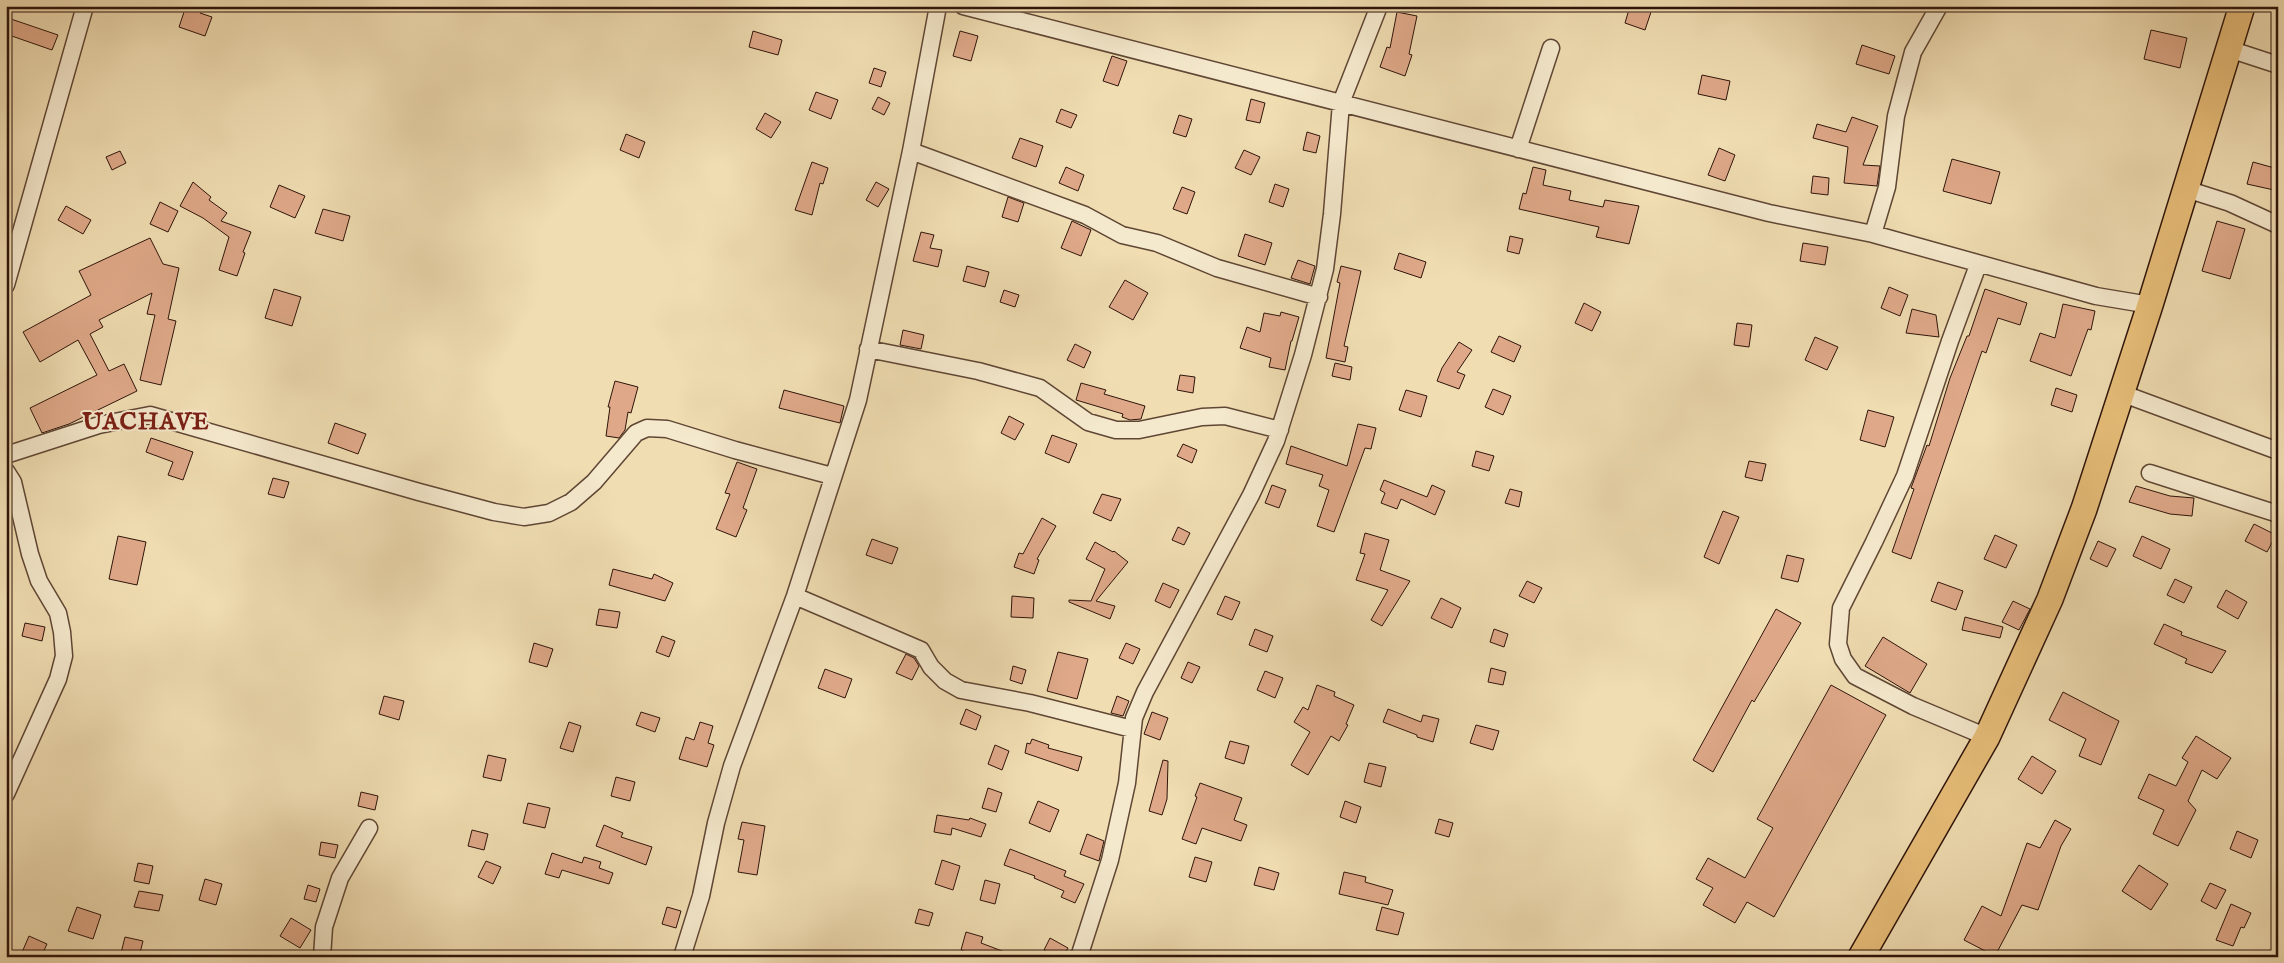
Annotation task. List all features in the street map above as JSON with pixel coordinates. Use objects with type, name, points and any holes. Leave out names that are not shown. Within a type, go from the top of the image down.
[{"type":"main road","points":[[1861,957],[1987,737],[2050,599],[2084,509],[2150,305],[2242,6]]},
{"type":"street","points":[[6,285],[85,6]]},
{"type":"street","points":[[682,957],[701,896],[716,823],[732,766],[795,596],[858,400],[911,151],[938,6]]},
{"type":"street","points":[[963,6],[1769,214],[1873,234],[1978,265],[2096,296],[2150,305]]},
{"type":"street","points":[[1079,957],[1110,860],[1127,783],[1134,718],[1145,692],[1251,495],[1280,430],[1319,297],[1325,269],[1342,103],[1379,6]]},
{"type":"street","points":[[1873,234],[1887,187],[1896,116],[1913,52],[1939,6]]},
{"type":"street","points":[[1518,149],[1551,48]]},
{"type":"street","points":[[2229,49],[2278,65]]},
{"type":"street","points":[[911,151],[1085,215],[1122,235],[1157,244],[1217,268],[1319,297]]},
{"type":"street","points":[[2186,189],[2230,203],[2278,226]]},
{"type":"street","points":[[1978,265],[1950,341],[1905,476],[1841,608],[1838,644],[1843,659],[1855,676],[1913,706],[1987,737]]},
{"type":"street","points":[[868,348],[978,371],[1040,388],[1088,422],[1116,430],[1139,430],[1202,417],[1225,416],[1280,430]]},
{"type":"street","points":[[2121,393],[2278,451]]},
{"type":"street","points":[[6,455],[99,425],[150,415],[438,497],[494,512],[524,517],[549,513],[571,502],[594,482],[636,433],[647,428],[667,429],[735,450],[832,476]]},
{"type":"street","points":[[6,471],[13,482],[30,554],[39,581],[58,613],[64,656],[58,679],[6,794]]},
{"type":"street","points":[[2150,474],[2278,514]]},
{"type":"street","points":[[795,596],[921,650],[931,667],[945,681],[961,690],[1030,703],[1132,729]]},
{"type":"street","points":[[322,957],[324,927],[340,878],[369,828]]},
{"type":"building","points":[[186,6],[203,6],[200,13],[212,17],[205,36],[179,27]]},
{"type":"building","points":[[1630,6],[1653,6],[1645,30],[1625,23]]},
{"type":"building","points":[[1397,12],[1417,16],[1409,54],[1412,55],[1405,76],[1380,67],[1387,47],[1390,48]]},
{"type":"building","points":[[11,19],[58,35],[52,50],[6,34]]},
{"type":"building","points":[[2151,30],[2187,38],[2180,68],[2144,59]]},
{"type":"building","points":[[753,31],[782,40],[778,55],[749,47]]},
{"type":"building","points":[[960,31],[978,36],[971,61],[953,56]]},
{"type":"building","points":[[1862,45],[1895,56],[1889,74],[1856,64]]},
{"type":"building","points":[[1112,56],[1127,61],[1118,86],[1103,81]]},
{"type":"building","points":[[874,68],[886,72],[881,87],[869,83]]},
{"type":"building","points":[[1702,75],[1730,81],[1726,100],[1698,94]]},
{"type":"building","points":[[816,92],[838,100],[831,119],[809,110]]},
{"type":"building","points":[[878,97],[890,103],[884,115],[872,109]]},
{"type":"building","points":[[1251,99],[1265,103],[1260,123],[1246,120]]},
{"type":"building","points":[[1061,109],[1077,115],[1071,128],[1056,122]]},
{"type":"building","points":[[765,113],[781,122],[771,138],[756,129]]},
{"type":"building","points":[[1179,115],[1192,119],[1186,137],[1173,133]]},
{"type":"building","points":[[1852,117],[1878,126],[1863,165],[1880,166],[1877,186],[1844,183],[1848,147],[1813,138],[1817,124],[1846,132]]},
{"type":"building","points":[[1307,132],[1320,136],[1316,153],[1303,150]]},
{"type":"building","points":[[626,134],[645,142],[639,158],[620,150]]},
{"type":"building","points":[[1020,138],[1043,146],[1036,167],[1012,158]]},
{"type":"building","points":[[1719,148],[1735,155],[1725,181],[1708,175]]},
{"type":"building","points":[[1244,150],[1260,157],[1251,175],[1235,168]]},
{"type":"building","points":[[120,151],[126,163],[112,170],[106,157]]},
{"type":"building","points":[[1952,159],[2000,172],[1991,204],[1943,191]]},
{"type":"building","points":[[812,162],[828,168],[823,184],[820,183],[812,215],[795,210]]},
{"type":"building","points":[[2253,162],[2278,169],[2274,190],[2247,184]]},
{"type":"building","points":[[1066,167],[1084,175],[1078,191],[1059,183]]},
{"type":"building","points":[[1533,167],[1546,170],[1543,185],[1571,191],[1569,200],[1603,207],[1605,200],[1639,206],[1629,244],[1596,237],[1599,227],[1519,209],[1523,193],[1526,194]]},
{"type":"building","points":[[1813,176],[1829,178],[1828,195],[1811,193]]},
{"type":"building","points":[[193,182],[211,197],[209,200],[227,213],[221,221],[251,232],[243,252],[245,253],[237,276],[219,270],[229,237],[203,218],[180,206]]},
{"type":"building","points":[[876,182],[889,189],[878,207],[866,200]]},
{"type":"building","points":[[1275,184],[1289,189],[1283,207],[1269,202]]},
{"type":"building","points":[[279,185],[305,196],[295,218],[270,207]]},
{"type":"building","points":[[1182,187],[1195,192],[1187,214],[1173,209]]},
{"type":"building","points":[[1008,197],[1024,203],[1018,222],[1002,217]]},
{"type":"building","points":[[160,202],[178,211],[168,232],[150,224]]},
{"type":"building","points":[[66,206],[91,220],[83,234],[58,220]]},
{"type":"building","points":[[323,209],[350,216],[343,241],[315,233]]},
{"type":"building","points":[[1072,221],[1091,230],[1081,256],[1061,248]]},
{"type":"building","points":[[2217,221],[2245,229],[2230,279],[2202,271]]},
{"type":"building","points":[[921,232],[934,235],[930,248],[942,250],[938,267],[913,261]]},
{"type":"building","points":[[1245,234],[1272,243],[1265,265],[1238,256]]},
{"type":"building","points":[[1510,236],[1523,239],[1519,254],[1507,251]]},
{"type":"building","points":[[150,238],[163,264],[179,268],[168,319],[176,321],[161,385],[140,380],[155,315],[147,314],[152,293],[99,320],[103,327],[90,334],[109,371],[124,364],[137,391],[69,424],[42,433],[30,408],[97,375],[78,340],[40,362],[23,332],[91,295],[79,271]]},
{"type":"building","points":[[1803,243],[1828,247],[1825,265],[1800,261]]},
{"type":"building","points":[[1399,253],[1426,262],[1421,278],[1394,269]]},
{"type":"building","points":[[1298,260],[1315,266],[1310,284],[1291,278]]},
{"type":"building","points":[[967,266],[989,272],[985,287],[963,281]]},
{"type":"building","points":[[1341,266],[1361,271],[1344,346],[1348,347],[1345,362],[1326,358],[1340,283],[1337,282]]},
{"type":"building","points":[[1125,280],[1148,293],[1133,320],[1109,307]]},
{"type":"building","points":[[1889,287],[1908,295],[1900,316],[1881,308]]},
{"type":"building","points":[[274,289],[301,297],[292,326],[265,318]]},
{"type":"building","points":[[1985,289],[2027,303],[2020,325],[1998,318],[1986,353],[1982,351],[1911,559],[1892,552],[1914,489],[1911,488],[1927,445],[1929,446],[1950,378],[1967,336],[1969,336]]},
{"type":"building","points":[[1004,290],[1019,295],[1015,307],[1000,302]]},
{"type":"building","points":[[1584,303],[1601,312],[1592,331],[1575,323]]},
{"type":"building","points":[[2063,304],[2095,311],[2091,330],[2088,329],[2071,376],[2030,361],[2040,333],[2055,338]]},
{"type":"building","points":[[1912,309],[1936,315],[1939,337],[1906,333]]},
{"type":"building","points":[[1281,312],[1299,317],[1291,341],[1285,370],[1269,367],[1271,358],[1240,348],[1247,327],[1260,332],[1264,313],[1280,316]]},
{"type":"building","points":[[1737,323],[1752,325],[1749,347],[1734,345]]},
{"type":"building","points":[[903,330],[924,335],[921,349],[900,345]]},
{"type":"building","points":[[1499,336],[1521,346],[1514,362],[1491,352]]},
{"type":"building","points":[[1815,337],[1838,347],[1827,370],[1805,360]]},
{"type":"building","points":[[1459,342],[1472,350],[1457,372],[1465,375],[1459,389],[1437,381],[1442,368]]},
{"type":"building","points":[[1075,344],[1091,352],[1084,368],[1067,360]]},
{"type":"building","points":[[1335,363],[1352,367],[1350,380],[1332,376]]},
{"type":"building","points":[[1180,375],[1195,377],[1193,393],[1177,390]]},
{"type":"building","points":[[615,381],[638,387],[631,413],[628,412],[625,430],[619,438],[606,436],[610,407],[608,407]]},
{"type":"building","points":[[1081,383],[1106,390],[1104,394],[1145,406],[1141,419],[1130,420],[1122,417],[1123,414],[1076,400]]},
{"type":"building","points":[[2056,388],[2077,395],[2072,412],[2051,405]]},
{"type":"building","points":[[1493,389],[1511,396],[1503,415],[1485,407]]},
{"type":"building","points":[[784,390],[844,406],[840,423],[779,408]]},
{"type":"building","points":[[1406,390],[1427,396],[1421,417],[1399,410]]},
{"type":"building","points":[[1868,410],[1894,417],[1885,447],[1860,440]]},
{"type":"building","points":[[1009,416],[1024,424],[1015,440],[1001,433]]},
{"type":"building","points":[[335,423],[366,434],[358,454],[328,443]]},
{"type":"building","points":[[1358,424],[1376,428],[1371,449],[1365,448],[1334,532],[1317,526],[1329,490],[1319,486],[1323,475],[1286,464],[1291,446],[1347,466]]},
{"type":"building","points":[[1052,435],[1077,444],[1069,463],[1045,453]]},
{"type":"building","points":[[151,438],[193,452],[183,480],[168,475],[173,462],[146,452]]},
{"type":"building","points":[[1183,444],[1197,450],[1192,463],[1177,456]]},
{"type":"building","points":[[1476,451],[1494,456],[1489,471],[1472,466]]},
{"type":"building","points":[[1749,461],[1766,464],[1762,481],[1745,477]]},
{"type":"building","points":[[737,462],[757,469],[743,508],[747,510],[736,537],[716,529],[730,494],[725,493]]},
{"type":"building","points":[[273,478],[289,482],[284,498],[268,494]]},
{"type":"building","points":[[1384,480],[1427,497],[1432,485],[1445,491],[1435,515],[1401,499],[1397,509],[1381,503],[1385,493],[1380,490]]},
{"type":"building","points":[[1272,485],[1286,490],[1279,508],[1265,503]]},
{"type":"building","points":[[2136,486],[2170,496],[2194,498],[2192,516],[2170,514],[2129,502]]},
{"type":"building","points":[[1510,489],[1522,492],[1519,507],[1505,503]]},
{"type":"building","points":[[1102,494],[1121,499],[1111,521],[1093,513]]},
{"type":"building","points":[[1723,511],[1739,517],[1719,564],[1704,557]]},
{"type":"building","points":[[1042,518],[1056,526],[1037,559],[1039,560],[1034,574],[1014,567],[1019,553],[1023,554]]},
{"type":"building","points":[[2254,524],[2276,535],[2267,552],[2245,541]]},
{"type":"building","points":[[1178,527],[1190,533],[1184,545],[1172,540]]},
{"type":"building","points":[[1365,533],[1389,540],[1380,570],[1410,581],[1382,626],[1371,620],[1388,590],[1356,580],[1365,554],[1360,553]]},
{"type":"building","points":[[1995,535],[2017,545],[2006,568],[1984,559]]},
{"type":"building","points":[[118,536],[146,542],[137,585],[109,579]]},
{"type":"building","points":[[2142,536],[2170,549],[2161,569],[2133,556]]},
{"type":"building","points":[[872,539],[898,548],[892,564],[866,555]]},
{"type":"building","points":[[2098,541],[2116,549],[2107,567],[2090,559]]},
{"type":"building","points":[[1095,542],[1114,551],[1128,562],[1096,601],[1115,606],[1110,619],[1069,602],[1069,600],[1091,601],[1105,569],[1086,559]]},
{"type":"building","points":[[1787,555],[1804,559],[1798,582],[1781,578]]},
{"type":"building","points":[[613,569],[652,579],[654,574],[673,583],[665,601],[609,585]]},
{"type":"building","points":[[2175,579],[2192,587],[2184,603],[2167,595]]},
{"type":"building","points":[[1527,581],[1542,588],[1534,603],[1519,596]]},
{"type":"building","points":[[1938,582],[1963,591],[1956,610],[1931,601]]},
{"type":"building","points":[[1163,583],[1179,590],[1170,608],[1155,601]]},
{"type":"building","points":[[2226,590],[2247,602],[2238,619],[2217,607]]},
{"type":"building","points":[[1012,596],[1034,598],[1033,618],[1011,617]]},
{"type":"building","points":[[1225,596],[1240,602],[1232,620],[1217,614]]},
{"type":"building","points":[[1441,598],[1461,608],[1452,628],[1431,618]]},
{"type":"building","points":[[2013,601],[2030,609],[2019,630],[2002,622]]},
{"type":"building","points":[[599,609],[620,612],[617,628],[596,625]]},
{"type":"building","points":[[1776,609],[1801,623],[1754,702],[1752,700],[1713,772],[1693,760]]},
{"type":"building","points":[[1965,617],[2003,627],[2000,638],[1962,630]]},
{"type":"building","points":[[25,623],[45,627],[42,641],[22,636]]},
{"type":"building","points":[[2164,624],[2182,632],[2181,635],[2226,651],[2212,673],[2185,663],[2187,659],[2154,644]]},
{"type":"building","points":[[1255,629],[1273,636],[1267,652],[1249,645]]},
{"type":"building","points":[[1494,629],[1508,634],[1504,647],[1490,642]]},
{"type":"building","points":[[662,636],[675,641],[669,657],[656,652]]},
{"type":"building","points":[[1883,637],[1927,664],[1910,693],[1865,666]]},
{"type":"building","points":[[534,643],[553,649],[547,667],[529,662]]},
{"type":"building","points":[[1126,643],[1140,649],[1133,664],[1119,658]]},
{"type":"building","points":[[1058,652],[1088,659],[1077,699],[1047,691]]},
{"type":"building","points":[[906,654],[914,658],[919,666],[912,680],[896,673]]},
{"type":"building","points":[[1188,662],[1200,667],[1192,683],[1181,678]]},
{"type":"building","points":[[1013,666],[1026,670],[1022,684],[1010,680]]},
{"type":"building","points":[[1491,668],[1506,672],[1503,685],[1488,682]]},
{"type":"building","points":[[825,669],[852,679],[845,698],[818,688]]},
{"type":"building","points":[[1265,671],[1283,678],[1275,698],[1257,690]]},
{"type":"building","points":[[1317,685],[1335,692],[1334,696],[1354,705],[1346,724],[1348,725],[1339,741],[1331,736],[1308,775],[1291,765],[1310,732],[1294,722],[1303,707],[1308,710]]},
{"type":"building","points":[[1831,685],[1886,715],[1774,917],[1747,902],[1735,923],[1703,905],[1713,888],[1696,879],[1708,858],[1745,878],[1773,828],[1757,819]]},
{"type":"building","points":[[2063,692],[2119,721],[2101,765],[2079,756],[2086,739],[2049,720]]},
{"type":"building","points":[[384,696],[404,701],[399,720],[379,714]]},
{"type":"building","points":[[1117,696],[1129,701],[1123,716],[1111,713]]},
{"type":"building","points":[[966,709],[981,716],[976,730],[960,724]]},
{"type":"building","points":[[1388,709],[1421,722],[1423,715],[1439,719],[1433,742],[1383,722]]},
{"type":"building","points":[[641,712],[660,718],[655,732],[636,725]]},
{"type":"building","points":[[1152,712],[1168,718],[1160,740],[1144,734]]},
{"type":"building","points":[[569,722],[581,726],[573,752],[560,748]]},
{"type":"building","points":[[700,722],[713,726],[708,743],[714,745],[707,767],[679,759],[686,737],[694,740]]},
{"type":"building","points":[[1476,725],[1499,731],[1493,750],[1470,743]]},
{"type":"building","points":[[2196,736],[2231,758],[2217,779],[2202,770],[2188,801],[2196,810],[2178,846],[2153,834],[2164,810],[2138,798],[2149,774],[2176,786],[2188,762],[2182,758]]},
{"type":"building","points":[[1032,739],[1049,745],[1048,748],[1082,757],[1078,771],[1025,753],[1027,743],[1030,744]]},
{"type":"building","points":[[1230,741],[1249,746],[1244,764],[1225,758]]},
{"type":"building","points":[[995,745],[1009,751],[1002,770],[988,764]]},
{"type":"building","points":[[488,755],[506,759],[501,781],[483,777]]},
{"type":"building","points":[[2032,756],[2056,771],[2042,794],[2018,779]]},
{"type":"building","points":[[1163,760],[1168,761],[1167,799],[1162,815],[1149,811]]},
{"type":"building","points":[[1369,763],[1386,767],[1381,787],[1364,782]]},
{"type":"building","points":[[616,777],[635,782],[630,801],[611,796]]},
{"type":"building","points":[[1200,783],[1242,798],[1234,820],[1247,825],[1241,841],[1202,828],[1196,844],[1182,839]]},
{"type":"building","points":[[988,788],[1002,793],[996,812],[982,808]]},
{"type":"building","points":[[361,792],[378,796],[375,810],[358,806]]},
{"type":"building","points":[[1038,801],[1059,810],[1050,832],[1029,823]]},
{"type":"building","points":[[1345,801],[1361,807],[1356,823],[1340,817]]},
{"type":"building","points":[[528,803],[550,808],[545,828],[523,823]]},
{"type":"building","points":[[937,815],[969,820],[970,818],[986,824],[981,837],[952,828],[951,835],[934,832]]},
{"type":"building","points":[[1439,819],[1453,823],[1449,837],[1435,833]]},
{"type":"building","points":[[2055,820],[2071,829],[2061,846],[2038,910],[2022,905],[1995,956],[1964,940],[1982,906],[2001,916],[2027,843],[2040,848]]},
{"type":"building","points":[[742,822],[765,826],[757,875],[738,872],[744,840],[738,839]]},
{"type":"building","points":[[604,825],[623,833],[621,837],[652,847],[646,865],[596,846]]},
{"type":"building","points":[[472,830],[488,834],[484,850],[468,846]]},
{"type":"building","points":[[2237,831],[2258,840],[2251,858],[2230,849]]},
{"type":"building","points":[[1087,834],[1104,841],[1099,861],[1080,854]]},
{"type":"building","points":[[321,842],[338,845],[335,858],[319,855]]},
{"type":"building","points":[[1010,849],[1066,871],[1064,876],[1084,884],[1075,903],[1061,897],[1064,891],[1034,878],[1035,876],[1004,865]]},
{"type":"building","points":[[552,853],[582,863],[584,857],[601,862],[599,868],[613,873],[609,884],[562,870],[559,878],[545,874]]},
{"type":"building","points":[[1195,857],[1212,862],[1206,882],[1189,877]]},
{"type":"building","points":[[942,860],[960,866],[953,890],[935,884]]},
{"type":"building","points":[[486,861],[501,867],[493,884],[478,877]]},
{"type":"building","points":[[138,863],[153,866],[149,884],[134,881]]},
{"type":"building","points":[[2139,865],[2168,884],[2151,910],[2122,891]]},
{"type":"building","points":[[1259,867],[1279,873],[1274,890],[1254,885]]},
{"type":"building","points":[[1344,872],[1366,877],[1365,882],[1393,890],[1388,905],[1339,894]]},
{"type":"building","points":[[205,879],[222,884],[216,905],[199,900]]},
{"type":"building","points":[[985,880],[1000,884],[995,904],[980,900]]},
{"type":"building","points":[[2210,883],[2226,890],[2216,909],[2201,901]]},
{"type":"building","points":[[308,885],[320,889],[316,902],[304,899]]},
{"type":"building","points":[[139,891],[163,895],[159,911],[134,907]]},
{"type":"building","points":[[2231,904],[2251,913],[2244,928],[2241,927],[2233,946],[2216,940]]},
{"type":"building","points":[[77,907],[101,915],[93,939],[68,931]]},
{"type":"building","points":[[667,907],[681,911],[676,928],[662,924]]},
{"type":"building","points":[[1382,907],[1404,913],[1398,935],[1376,930]]},
{"type":"building","points":[[919,909],[933,913],[929,926],[915,923]]},
{"type":"building","points":[[291,918],[311,930],[300,948],[280,936]]},
{"type":"building","points":[[966,932],[983,937],[981,943],[1010,954],[1009,957],[983,957],[961,950]]},
{"type":"building","points":[[29,936],[47,944],[41,957],[20,957]]},
{"type":"building","points":[[125,937],[143,941],[139,957],[121,953]]},
{"type":"building","points":[[1050,938],[1068,948],[1063,957],[1056,957],[1044,950]]},
{"type":"district","name":"UACHAVE","points":[[146,421]]}]
